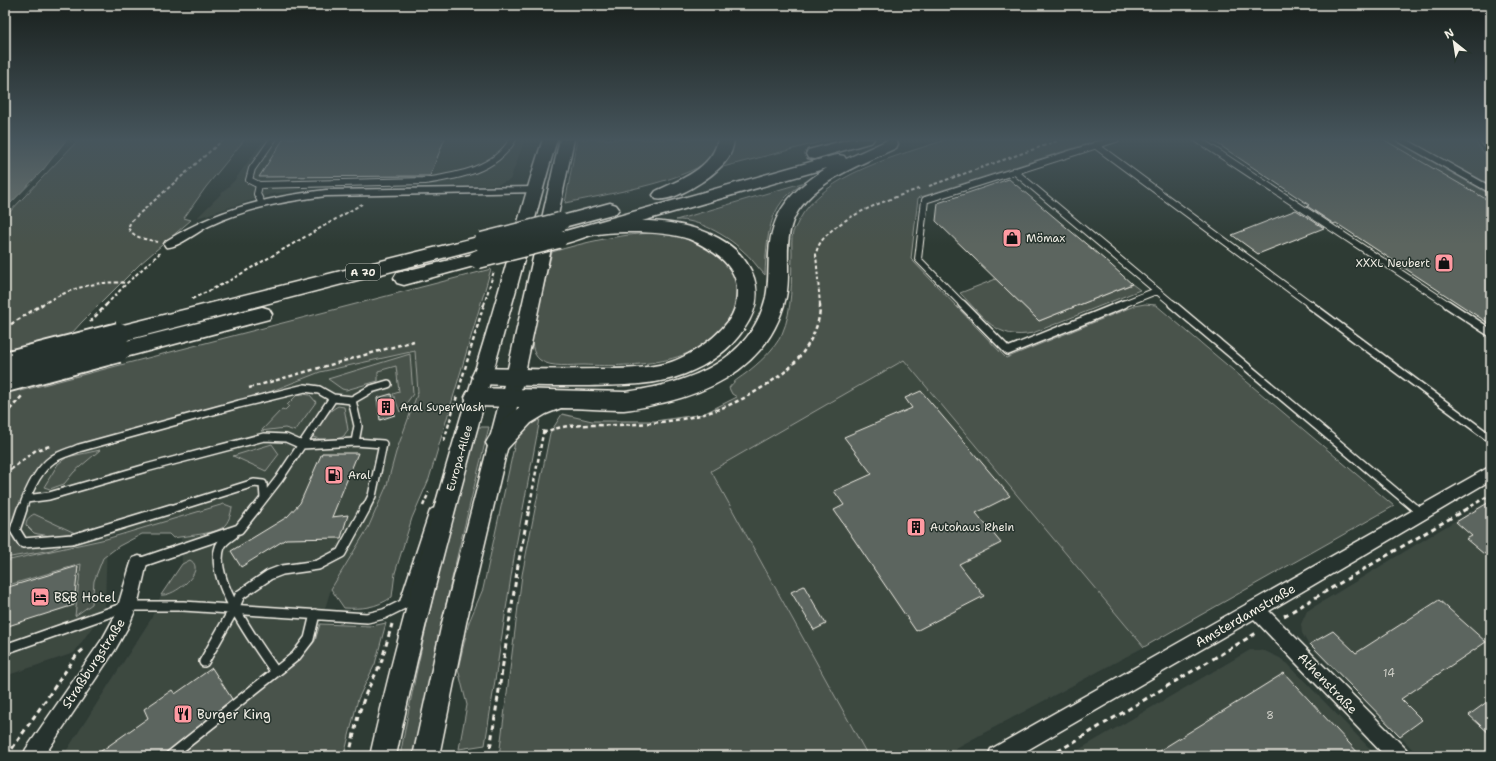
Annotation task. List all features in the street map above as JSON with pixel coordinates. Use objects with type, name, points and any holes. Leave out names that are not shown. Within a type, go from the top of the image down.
[{"type":"highway","points":[[662,195],[691,180],[698,175]]},
{"type":"highway","name":"A 70","points":[[5,363],[118,343],[485,257],[662,195],[738,175]]},
{"type":"highway","name":"A 70","points":[[559,230],[594,229],[788,175]]},
{"type":"highway","points":[[498,443],[515,422],[546,403],[563,400],[625,401],[649,399],[689,388],[712,378],[729,366],[756,340],[772,313],[779,276],[779,244],[783,222],[795,202],[816,182],[831,175]]},
{"type":"highway","points":[[476,397],[512,387],[589,378],[632,376],[662,372],[677,368],[705,354],[719,344],[741,320],[747,303],[748,289],[744,277],[738,266],[730,257],[706,240],[676,229],[637,226],[594,229]]},
{"type":"highway","name":"A 70","points":[[5,381],[118,343]]},
{"type":"highway","points":[[483,376],[512,387],[563,400]]},
{"type":"street","name":"Europa-Allee","points":[[383,756],[442,484],[483,376],[514,272],[539,175]]},
{"type":"street","points":[[426,756],[454,623],[512,387],[559,175]]},
{"type":"street","points":[[170,244],[185,233],[226,214],[261,202],[294,196],[326,193],[534,190]]},
{"type":"street","name":"Amsterdamstraße","points":[[998,756],[1256,609],[1491,472]]},
{"type":"street","name":"Straßburgstraße","points":[[32,756],[109,644],[122,621],[128,606],[139,563]]},
{"type":"street","name":"Athenstraße","points":[[1256,609],[1399,756]]},
{"type":"lane","points":[[250,175],[249,180],[259,185],[425,181],[456,175]]},
{"type":"lane","points":[[1006,175],[925,200],[918,259],[1008,351],[1156,291]]},
{"type":"lane","points":[[1017,175],[1421,513]]},
{"type":"lane","points":[[1135,175],[1491,439]]},
{"type":"lane","points":[[1252,175],[1491,333]]},
{"type":"lane","points":[[1464,175],[1491,190]]},
{"type":"lane","points":[[259,185],[257,194],[261,202]]},
{"type":"lane","points":[[264,498],[263,484],[254,483],[72,539],[23,543],[15,530],[19,513],[26,499],[46,465],[56,457],[79,448],[239,404],[305,388],[319,390],[333,398],[352,400],[365,391],[388,384]]},
{"type":"lane","points":[[275,671],[234,609],[219,568],[218,555],[224,540],[239,530],[279,479],[333,398]]},
{"type":"lane","points":[[352,400],[357,419],[358,436],[355,442]]},
{"type":"lane","points":[[26,499],[49,496],[146,468],[264,437],[286,438],[302,445],[355,442],[382,444],[372,496],[341,553],[318,565],[282,570],[268,575],[240,595],[234,609],[204,662]]},
{"type":"lane","points":[[5,649],[128,606],[183,606],[315,614],[347,618],[367,618],[384,614],[404,604],[429,525],[440,502],[442,484]]},
{"type":"lane","points":[[139,563],[239,530]]},
{"type":"lane","points":[[170,756],[275,671],[296,656],[309,639],[315,614]]},
{"type":"path","points":[[170,244],[136,237],[130,233],[128,228],[131,221],[183,175]]},
{"type":"path","points":[[543,433],[563,425],[650,424],[687,420],[735,405],[763,389],[788,370],[805,350],[815,328],[820,309],[817,283],[818,247],[826,235],[856,214],[899,196],[960,175]]},
{"type":"path","points":[[187,301],[233,278],[380,193]]},
{"type":"path","points":[[85,327],[127,283],[170,244]]},
{"type":"path","points":[[443,444],[485,257]]},
{"type":"path","points":[[5,328],[72,289],[96,283],[127,283]]},
{"type":"path","points":[[5,415],[25,393]]},
{"type":"path","points":[[489,756],[518,565],[544,428]]},
{"type":"path","points":[[421,512],[442,484]]},
{"type":"path","points":[[349,756],[358,716],[366,693],[381,663],[397,608]]},
{"type":"path","points":[[7,756],[76,656]]},
{"type":"shaded area","points":[[5,175],[39,175],[5,209]]},
{"type":"shaded area","points":[[45,175],[216,175],[184,218],[191,220],[140,264],[81,323],[20,391],[491,269],[429,479],[412,518],[395,573],[392,597],[375,606],[344,608],[331,589],[368,528],[387,485],[396,452],[418,392],[415,351],[320,372],[239,404],[68,449],[34,481],[16,519],[21,533],[34,544],[70,542],[51,550],[5,558],[5,217]]},
{"type":"shaded area","points":[[239,175],[512,175],[510,180],[497,185],[326,187],[271,194],[197,218]]},
{"type":"shaded area","points":[[570,175],[682,175],[640,187],[565,203]]},
{"type":"shaded area","points":[[851,175],[991,175],[918,198],[911,259],[1006,358],[1134,306],[1145,304],[1156,305],[1394,506],[1144,647],[904,360],[711,471],[868,756],[499,756],[522,575],[550,433],[562,414],[592,421],[655,421],[703,414],[737,397],[732,394],[729,388],[775,346],[786,324],[790,305],[793,231],[810,205],[826,190]]},
{"type":"shaded area","points":[[1443,175],[1455,175],[1491,195],[1491,202]]},
{"type":"shaded area","points":[[1472,175],[1491,175],[1491,185]]},
{"type":"shaded area","points":[[812,180],[797,188],[786,197],[778,207],[769,231],[765,275],[745,253],[720,234],[693,222],[676,220]]},
{"type":"shaded area","points":[[655,233],[677,237],[699,244],[719,255],[727,263],[737,283],[738,293],[732,313],[721,331],[705,344],[687,353],[667,360],[625,365],[561,366],[545,363],[540,360],[535,354],[532,343],[533,332],[552,252],[603,239]]},
{"type":"shaded area","points":[[996,279],[1039,321],[1132,284],[1140,290],[1033,333],[1020,335],[1000,330],[991,325],[960,293]]},
{"type":"shaded area","points":[[415,351],[418,392],[396,452],[387,485],[368,528],[331,589],[315,641],[300,659],[179,756],[63,756],[151,619],[161,595],[182,564],[181,537],[159,525],[107,536],[105,609],[74,653],[5,676],[5,480],[15,469],[320,372]]},
{"type":"shaded area","points":[[410,354],[413,394],[400,412],[393,394],[399,392],[396,366],[378,371],[378,381],[346,390],[342,389],[328,379]]},
{"type":"shaded area","points":[[904,360],[1144,647],[941,756],[868,756],[711,471]]},
{"type":"shaded area","points":[[297,395],[310,395],[316,402],[295,431],[285,428],[261,431],[282,409],[285,410],[289,406],[287,405]]},
{"type":"shaded area","points":[[338,406],[344,407],[348,430],[344,436],[337,439],[328,440],[313,437],[316,428],[322,419]]},
{"type":"shaded area","points":[[540,419],[515,551],[485,745],[459,749],[467,705],[458,669],[469,622],[483,589],[516,438],[519,432]]},
{"type":"shaded area","points":[[476,427],[489,427],[440,632],[415,756],[400,756],[416,673]]},
{"type":"shaded area","points":[[272,444],[279,454],[266,471],[233,456]]},
{"type":"shaded area","points":[[100,450],[74,472],[64,484],[50,489],[44,487],[58,464],[67,457]]},
{"type":"shaded area","points":[[1491,499],[1491,756],[1419,756],[1308,644],[1302,633],[1301,624],[1307,611]]},
{"type":"shaded area","points":[[224,504],[232,507],[232,510],[227,523],[219,529],[207,533],[173,538],[169,534],[142,534],[119,546],[103,558],[94,581],[92,604],[75,616],[81,564],[5,586],[5,561],[106,539]]},
{"type":"shaded area","points":[[34,514],[75,533],[51,536],[34,533],[26,525],[28,518]]},
{"type":"shaded area","points":[[190,560],[194,564],[195,570],[192,576],[174,592],[161,595],[182,564]]},
{"type":"shaded area","points":[[386,623],[375,664],[358,699],[344,756],[179,756],[300,659],[315,641],[320,624],[372,626]]},
{"type":"shaded area","points":[[1250,650],[1265,651],[1280,658],[1288,664],[1377,756],[1068,756]]},
{"type":"building","points":[[261,175],[431,175],[430,176],[259,177]]},
{"type":"building","name":"XXXL Neubert","points":[[1263,175],[1444,175],[1491,202],[1491,325],[1336,223],[1334,224],[1307,206],[1309,205]]},
{"type":"building","points":[[1009,179],[1132,284],[1039,321],[936,221],[938,203]]},
{"type":"building","points":[[1296,210],[1324,228],[1258,254],[1232,235]]},
{"type":"building","name":"Autohaus Rhein","points":[[921,391],[1010,496],[976,513],[1001,543],[959,564],[984,596],[916,631],[834,510],[844,505],[834,491],[872,474],[844,437],[912,408],[905,398]]},
{"type":"building","name":"Aral SuperWash","points":[[391,394],[395,415],[380,420],[377,398]]},
{"type":"building","points":[[322,453],[358,453],[332,517],[348,515],[341,538],[286,539],[241,567],[231,551],[287,517],[300,503]]},
{"type":"building","points":[[1491,501],[1491,550],[1484,554],[1466,539],[1472,536],[1456,522]]},
{"type":"building","name":"B&B Hotel","points":[[78,566],[74,605],[5,627],[5,588]]},
{"type":"building","points":[[804,586],[826,624],[814,630],[791,592]]},
{"type":"building","points":[[1439,600],[1486,642],[1401,699],[1422,720],[1400,736],[1310,644],[1333,631],[1356,653]]},
{"type":"building","name":"Burger King","points":[[212,668],[232,699],[165,754],[161,756],[94,756],[148,718],[144,709],[172,690],[175,694]]},
{"type":"building","points":[[1284,673],[1361,756],[1151,756]]},
{"type":"building","points":[[1491,699],[1491,735],[1469,715]]},
{"type":"place","name":"Mömax","points":[[1012,238]]},
{"type":"place","name":"XXXL Neubert","points":[[1444,263]]},
{"type":"place","name":"Aral SuperWash","points":[[386,407]]},
{"type":"place","name":"Aral","points":[[334,475]]},
{"type":"place","name":"Autohaus Rhein","points":[[916,527]]},
{"type":"place","name":"B&B Hotel","points":[[40,597]]},
{"type":"place","name":"Burger King","points":[[183,714]]}]
